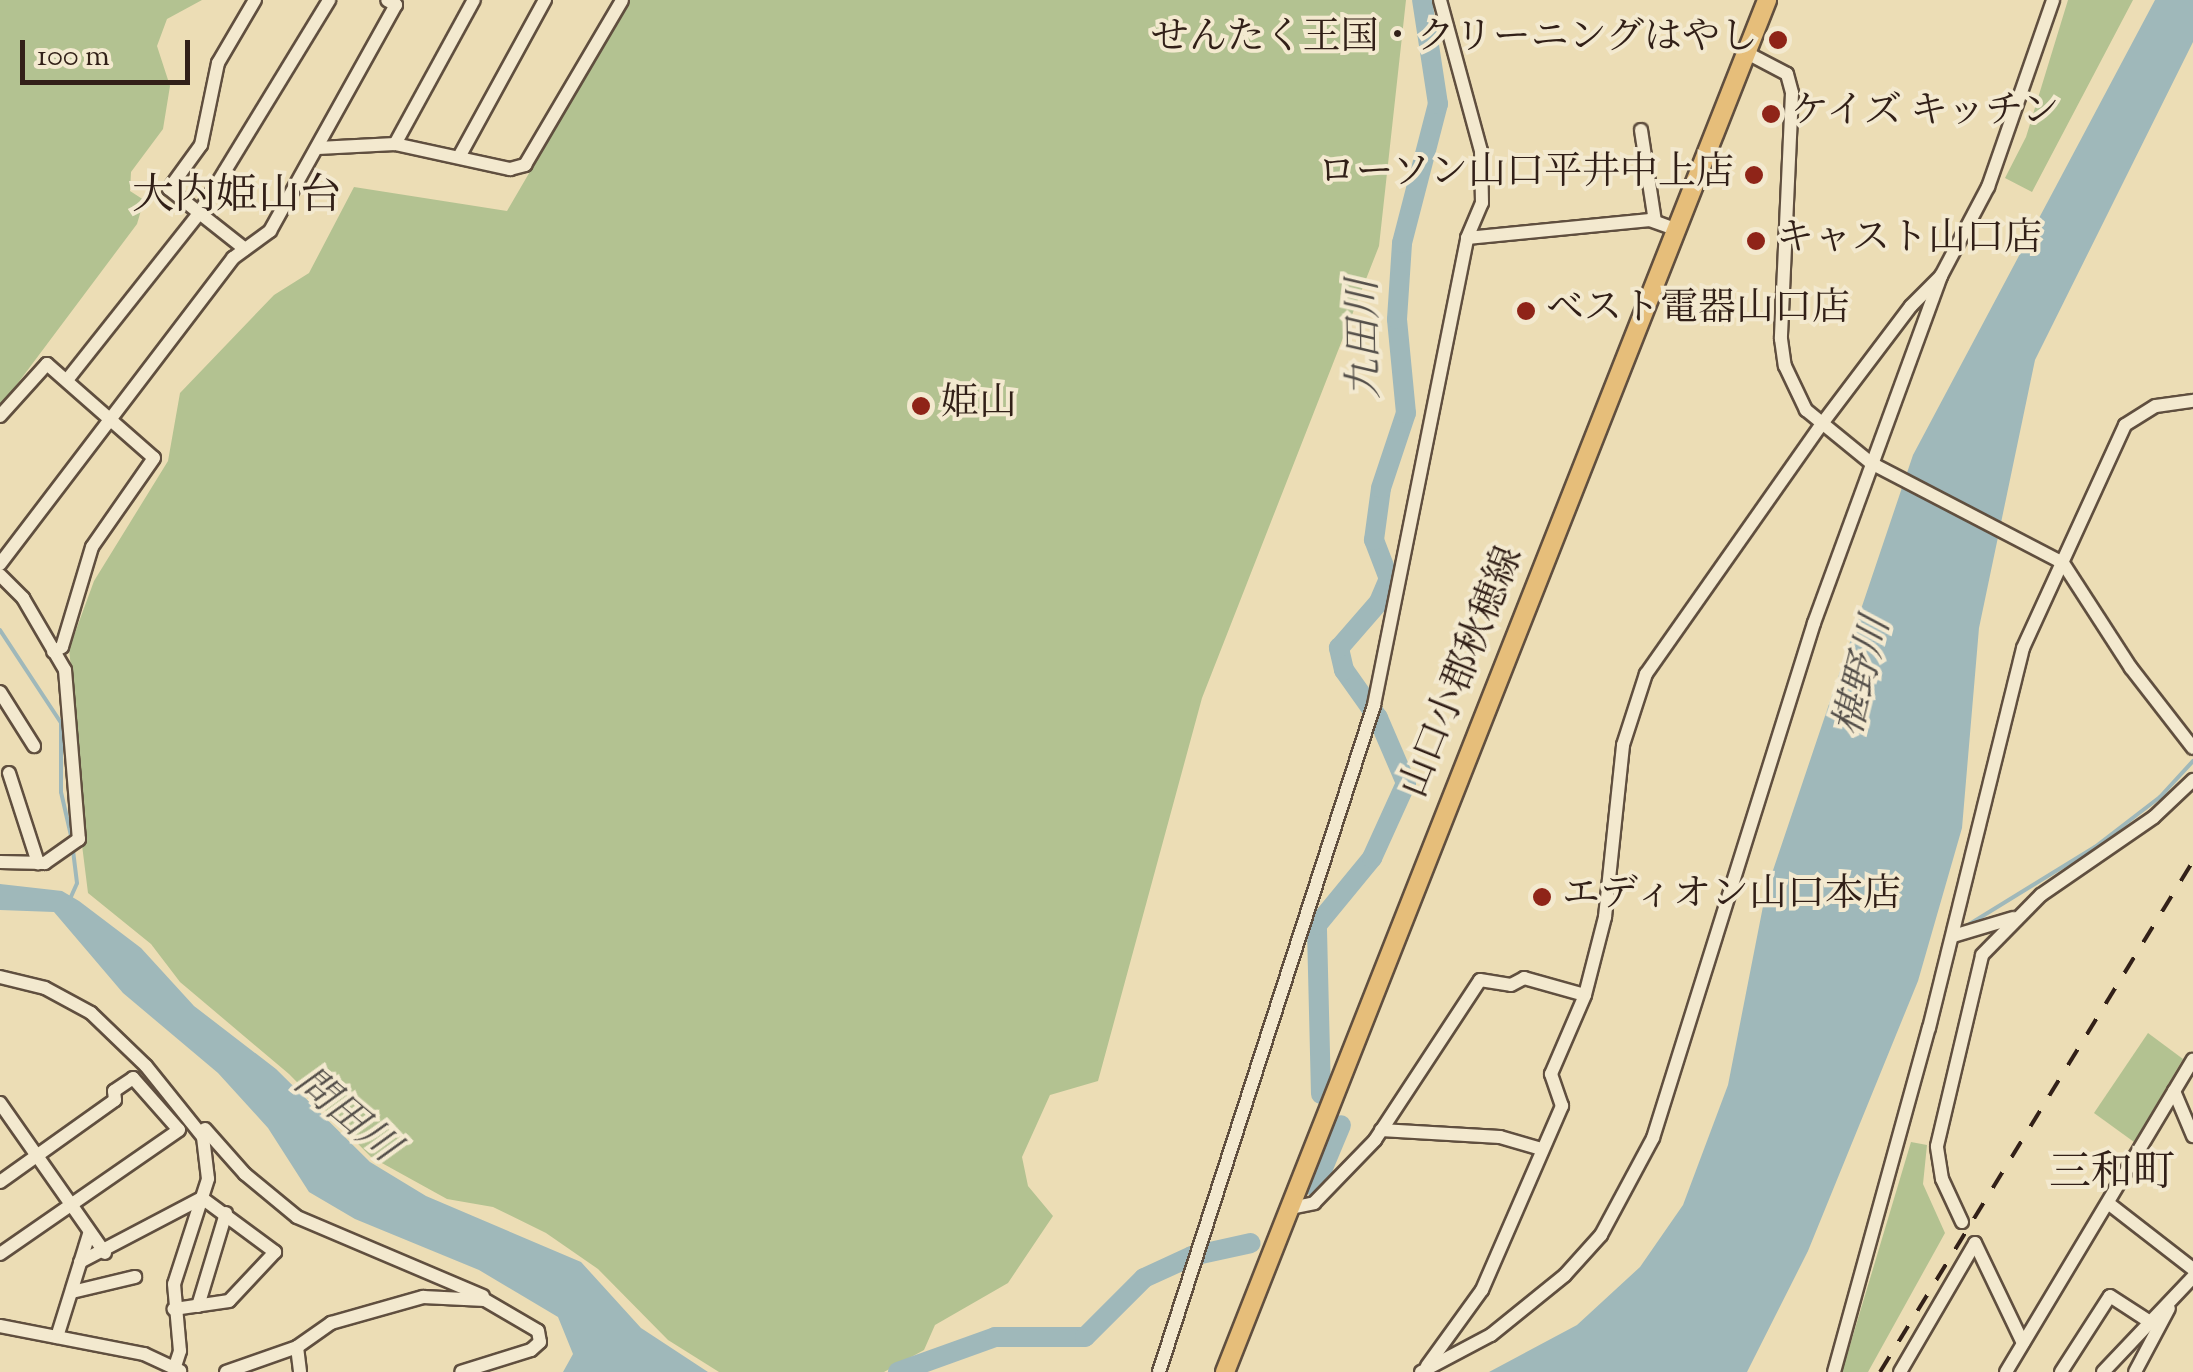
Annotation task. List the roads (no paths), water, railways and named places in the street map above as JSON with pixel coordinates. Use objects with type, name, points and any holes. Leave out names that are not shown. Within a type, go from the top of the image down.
[{"type":"main road","name":"山口小郡秋穂線","points":[[1225,1372],[1766,0]]},
{"type":"street","points":[[245,249],[169,189],[202,144],[218,63],[254,0]]},
{"type":"street","points":[[67,380],[198,215],[328,0]]},
{"type":"street","points":[[395,144],[474,0]]},
{"type":"street","points":[[460,157],[546,0]]},
{"type":"street","points":[[318,148],[395,144],[510,169],[525,165],[622,0]]},
{"type":"street","points":[[1159,1372],[1372,712],[1468,238],[1482,203],[1481,151],[1440,0]]},
{"type":"street","points":[[1421,1372],[1502,1327],[1565,1275],[1601,1235],[1653,1138],[1814,623],[1941,276],[1981,203],[2053,0]]},
{"type":"street","points":[[0,564],[245,249],[270,232],[394,2]]},
{"type":"street","points":[[1747,53],[1787,74],[1792,93],[1781,339],[1793,387],[1821,425],[1871,464],[2059,561],[2193,748]]},
{"type":"street","points":[[1641,130],[1655,221]]},
{"type":"street","points":[[1468,238],[1655,221],[1677,230]]},
{"type":"street","points":[[1421,1372],[1482,1290],[1563,1097],[1552,1074],[1586,996],[1605,917],[1623,745],[1646,674],[1821,425],[1911,306],[1941,276]]},
{"type":"street","points":[[0,416],[47,364],[154,458],[92,547],[62,647],[53,652]]},
{"type":"street","points":[[1834,1372],[1953,936],[2023,648],[2059,561],[2125,425],[2156,406],[2193,401]]},
{"type":"street","points":[[0,576],[23,598],[65,670],[77,845],[45,862],[0,862]]},
{"type":"street","points":[[0,692],[34,746]]},
{"type":"street","points":[[0,722],[13,714]]},
{"type":"street","points":[[9,772],[45,862]]},
{"type":"street","points":[[1962,1222],[1942,1179],[1937,1146],[1982,956],[2013,918],[2154,818],[2193,780]]},
{"type":"street","points":[[1953,936],[2013,918]]},
{"type":"street","points":[[0,978],[45,988],[91,1013],[196,1126],[296,1217],[485,1300],[538,1331],[540,1342],[461,1372]]},
{"type":"street","points":[[1291,1208],[1314,1203],[1381,1130],[1480,980],[1510,985],[1524,978],[1586,996]]},
{"type":"street","points":[[2011,1370],[2193,1060]]},
{"type":"street","points":[[0,1182],[115,1100],[114,1091],[133,1078],[178,1130],[0,1254]]},
{"type":"street","points":[[2174,1092],[2193,1136]]},
{"type":"street","points":[[0,1104],[104,1253]]},
{"type":"street","points":[[0,1326],[144,1354],[178,1369],[180,1352],[174,1309],[181,1252],[202,1198],[210,1152],[196,1126]]},
{"type":"street","points":[[1381,1130],[1500,1137],[1541,1149]]},
{"type":"street","points":[[174,1309],[229,1301],[275,1252],[202,1198]]},
{"type":"street","points":[[80,1262],[104,1253],[202,1198]]},
{"type":"street","points":[[2108,1203],[2193,1269]]},
{"type":"street","points":[[198,1306],[226,1213]]},
{"type":"street","points":[[57,1337],[89,1234]]},
{"type":"street","points":[[1900,1372],[1975,1243],[2024,1343]]},
{"type":"street","points":[[72,1292],[135,1277]]},
{"type":"street","points":[[2103,1372],[2193,1277]]},
{"type":"street","points":[[2135,1372],[2178,1292]]},
{"type":"street","points":[[2061,1372],[2110,1296],[2150,1322]]},
{"type":"street","points":[[226,1372],[296,1348],[331,1323],[423,1297],[485,1300]]},
{"type":"street","points":[[296,1348],[300,1372]]},
{"type":"water","name":"椹野川","points":[[2155,0],[2193,0],[2193,42],[2035,360],[1979,628],[1962,828],[1918,981],[1808,1251],[1747,1372],[1489,1372],[1577,1325],[1640,1267],[1683,1205],[1728,1085],[1766,891],[1913,455]]},
{"type":"water","points":[[0,884],[62,891],[79,901],[141,948],[194,1006],[276,1069],[370,1162],[426,1196],[581,1262],[641,1328],[708,1372],[563,1372],[573,1354],[558,1317],[479,1270],[355,1219],[309,1192],[268,1128],[218,1073],[123,993],[54,912],[0,910]]},
{"type":"waterway","name":"九田川","points":[[1321,1094],[1317,925],[1372,858],[1406,783],[1378,718],[1344,670],[1339,648],[1379,602],[1389,579],[1374,540],[1381,488],[1406,413],[1397,319],[1402,243],[1438,104],[1422,0]]},
{"type":"waterway","points":[[0,630],[61,723],[61,792],[72,840]]},
{"type":"waterway","points":[[1968,925],[2095,847],[2160,797],[2193,761]]},
{"type":"waterway","points":[[70,899],[77,883],[73,850]]},
{"type":"waterway","name":"九田川","points":[[1315,1187],[1341,1125]]},
{"type":"waterway","name":"九田川","points":[[898,1372],[995,1337],[1085,1337],[1144,1278],[1192,1256],[1251,1243]]},
{"type":"railway","points":[[1880,1372],[2193,861]]},
{"type":"place","name":"せんたく王国・クリーニングはやし","points":[[1778,40]]},
{"type":"place","name":"ケイズ キッチン","points":[[1771,114]]},
{"type":"place","name":"ローソン山口平井中上店","points":[[1754,175]]},
{"type":"place","name":"キャスト山口店","points":[[1756,241]]},
{"type":"place","name":"ベスト電器山口店","points":[[1526,311]]},
{"type":"place","name":"姫山","points":[[921,406]]},
{"type":"place","name":"エディオン山口本店","points":[[1542,897]]},
{"type":"district","name":"大内姫山台","points":[[237,198]]},
{"type":"district","name":"三和町","points":[[2112,1175]]},
{"type":"water label","name":"問田川","points":[[345,1117]]}]
